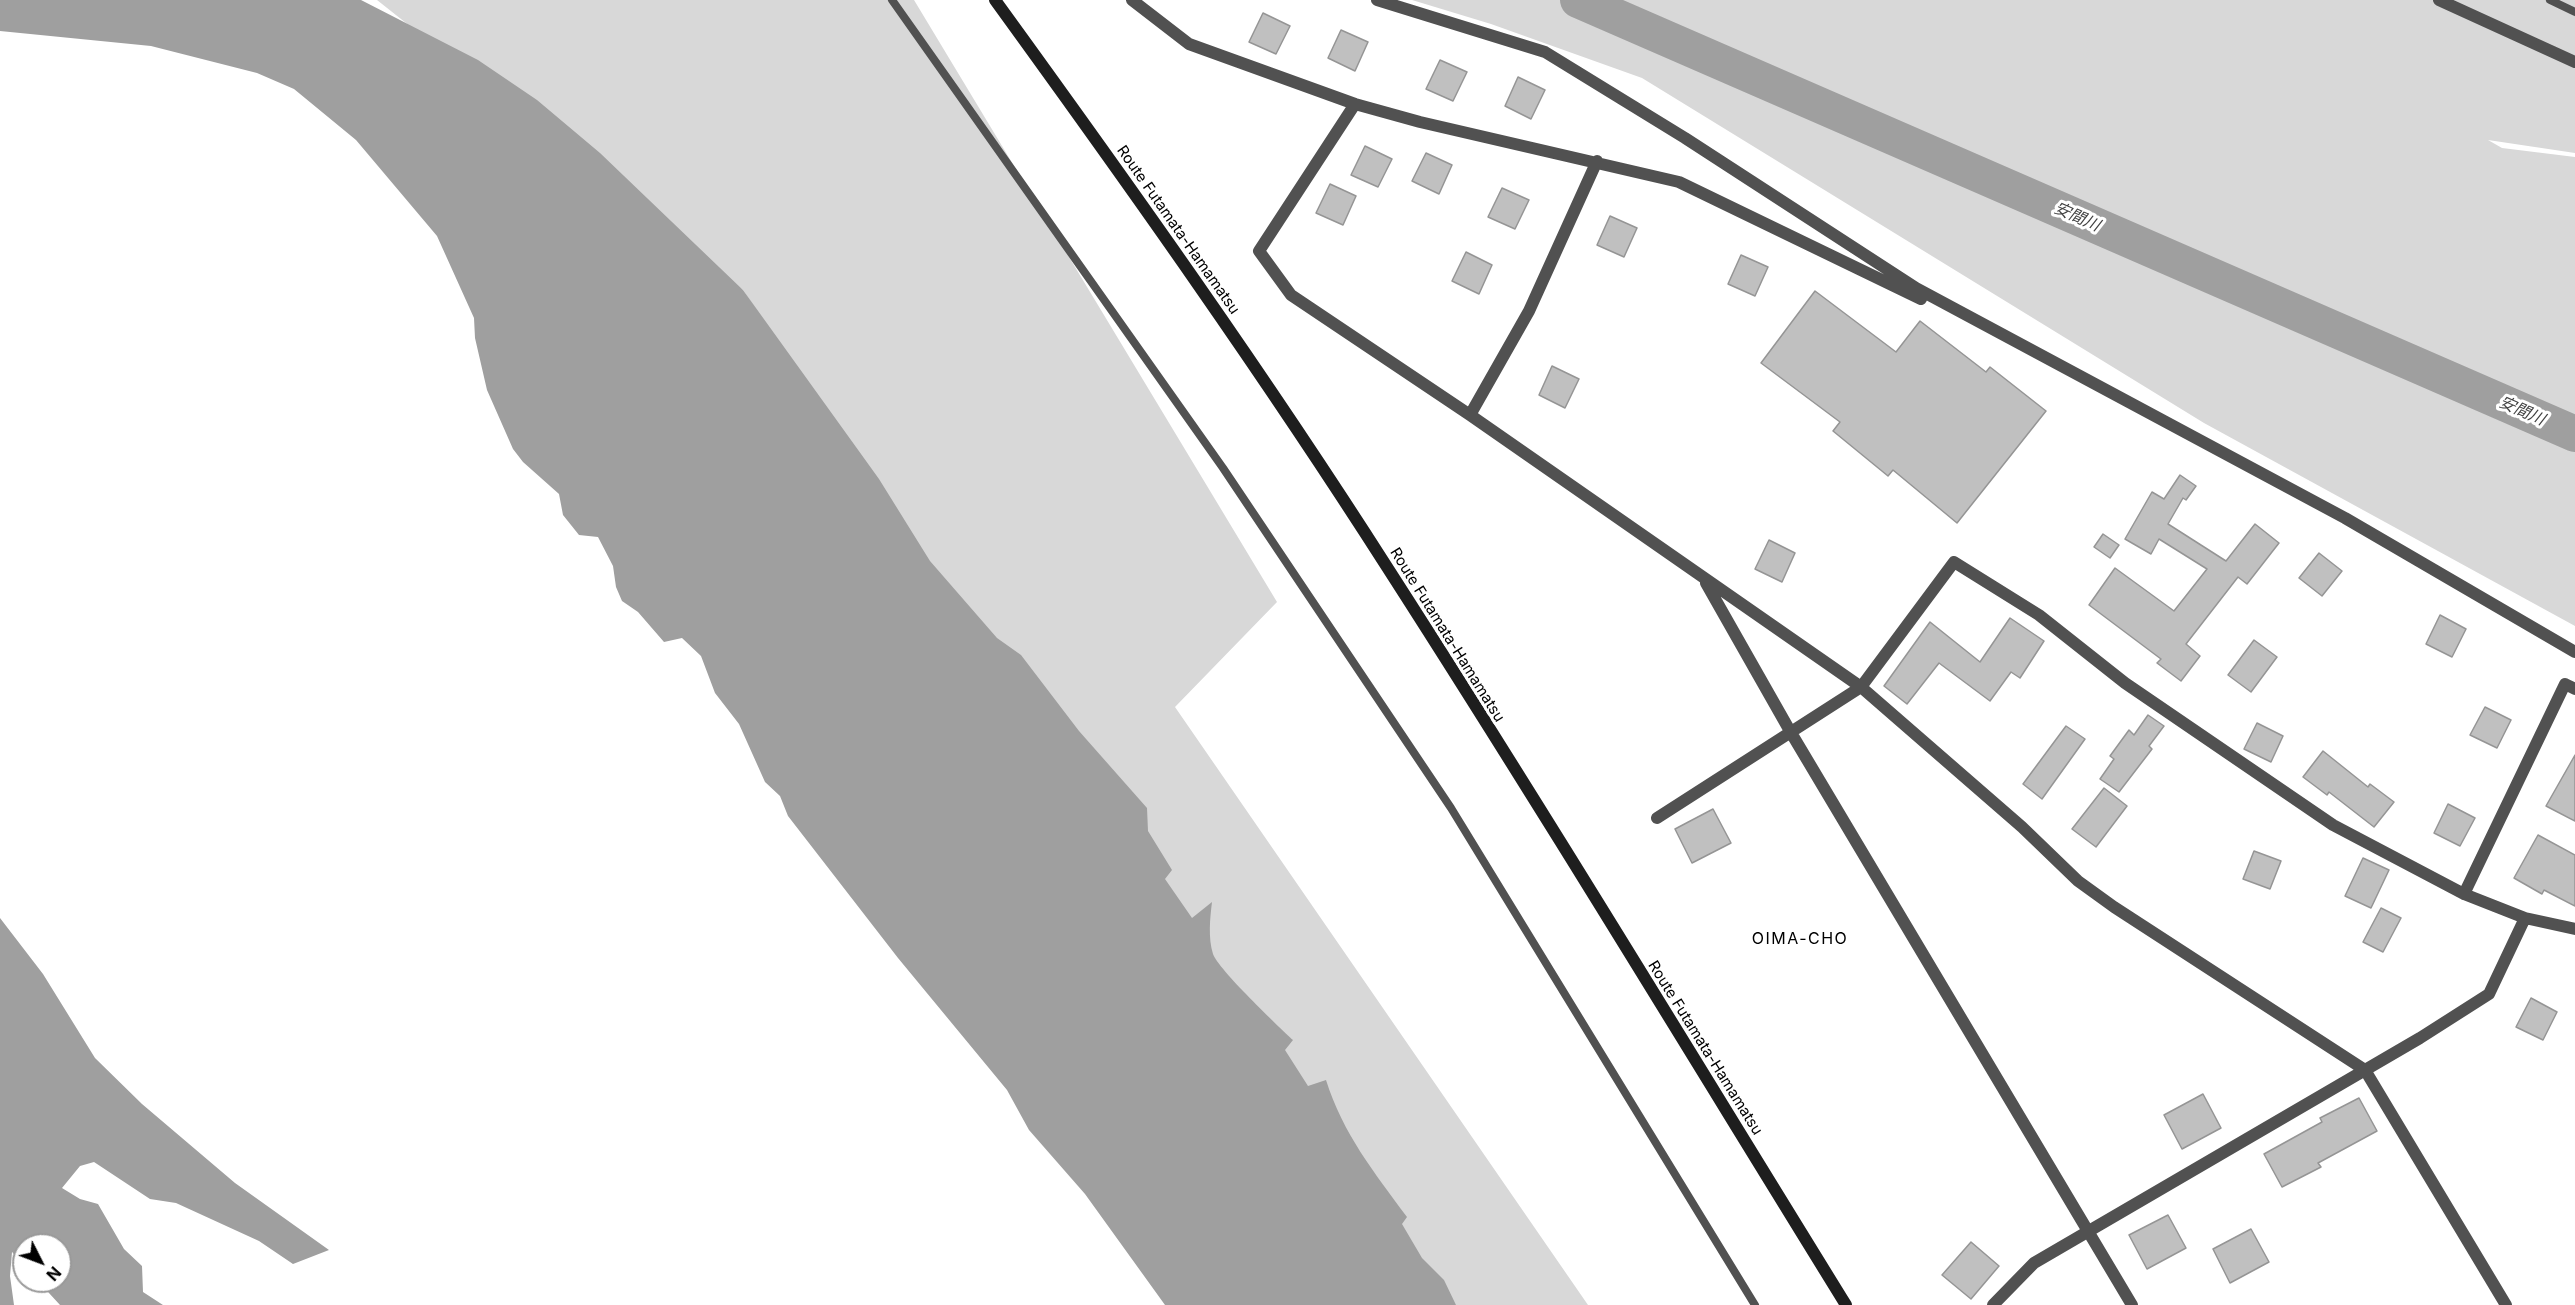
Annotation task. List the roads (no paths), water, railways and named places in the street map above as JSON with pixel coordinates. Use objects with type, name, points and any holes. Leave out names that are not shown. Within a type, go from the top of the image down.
[{"type":"main road","name":"Route Futamata-Hamamatsu","points":[[995,0],[1130,186],[1387,566],[1846,1305]]},
{"type":"street","points":[[1132,0],[1189,44],[1355,104],[1420,122],[1597,161],[1679,182],[1923,300],[1953,309]]},
{"type":"street","points":[[1377,0],[1545,52],[1685,138],[1916,288],[2345,518],[2575,652]]},
{"type":"street","points":[[2439,0],[2575,62]]},
{"type":"street","points":[[1355,104],[1259,251],[1291,295],[1470,415],[1704,580],[1861,687],[2022,827],[2078,881],[2114,907],[2365,1070],[2506,1305]]},
{"type":"street","points":[[1470,415],[1529,311],[1597,161]]},
{"type":"street","points":[[1656,818],[1861,687],[1954,562],[2039,615],[2125,683],[2334,825],[2464,894],[2526,918],[2575,929]]},
{"type":"street","points":[[1704,580],[1790,731],[2132,1305]]},
{"type":"street","points":[[2464,894],[2565,684],[2575,689]]},
{"type":"street","points":[[1993,1305],[2034,1263],[2365,1070],[2489,994],[2526,918]]},
{"type":"lane","points":[[892,0],[1223,468],[1450,808],[1755,1305]]},
{"type":"lane","points":[[2550,0],[2575,12]]},
{"type":"waterway","name":"安間川","points":[[1578,0],[2575,434]]},
{"type":"district","name":"OIMA-CHO","points":[[1800,939]]}]
